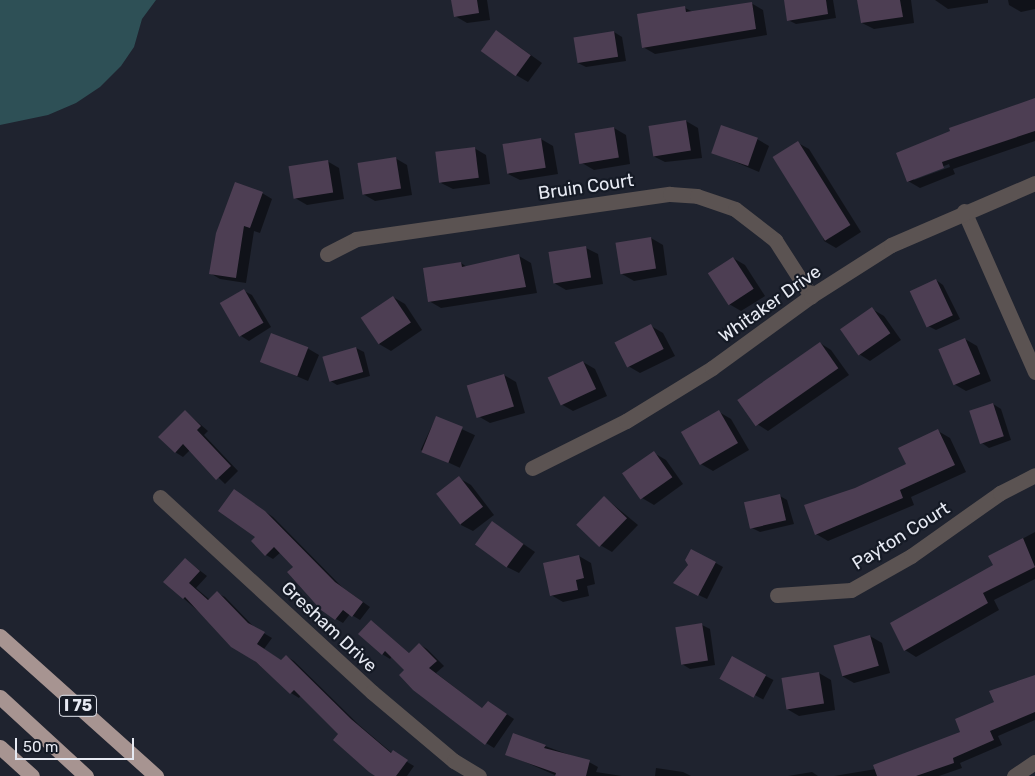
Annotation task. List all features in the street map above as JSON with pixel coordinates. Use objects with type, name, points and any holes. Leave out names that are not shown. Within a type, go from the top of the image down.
[{"type":"highway","name":"I 75","points":[[0,636],[156,776]]},
{"type":"highway","points":[[0,697],[86,776]]},
{"type":"highway","points":[[0,747],[32,776]]},
{"type":"street","name":"Whitaker Drive","points":[[532,468],[583,444],[673,392],[811,296],[891,245],[964,211],[1035,183]]},
{"type":"street","name":"Bruin Court","points":[[327,254],[356,239],[670,194],[697,196],[735,209],[775,240],[811,296]]},
{"type":"street","points":[[964,211],[1035,372]]},
{"type":"street","name":"Payton Court","points":[[777,595],[851,590],[911,556],[1000,493],[1035,475]]},
{"type":"street","name":"Gresham Drive","points":[[160,497],[372,692],[454,761],[479,776]]},
{"type":"street","points":[[1014,776],[1035,762]]},
{"type":"shaded area","points":[[0,0],[156,0],[142,19],[134,47],[121,66],[100,87],[76,103],[48,115],[0,125]]},
{"type":"building","points":[[451,0],[477,0],[479,13],[454,17]]},
{"type":"building","points":[[784,0],[826,0],[828,14],[787,21]]},
{"type":"building","points":[[857,0],[900,0],[903,17],[861,23]]},
{"type":"building","points":[[752,2],[756,29],[642,48],[637,14],[685,6],[686,12]]},
{"type":"building","points":[[496,30],[531,55],[516,76],[481,51]]},
{"type":"building","points":[[614,31],[618,57],[578,63],[574,37]]},
{"type":"building","points":[[1035,98],[1035,131],[942,162],[944,168],[907,182],[896,153],[950,131],[949,128]]},
{"type":"building","points":[[686,120],[691,151],[653,157],[648,126]]},
{"type":"building","points":[[721,125],[758,138],[748,166],[711,153]]},
{"type":"building","points":[[614,127],[619,158],[579,164],[574,133]]},
{"type":"building","points":[[541,138],[546,168],[507,174],[502,144]]},
{"type":"building","points":[[798,141],[850,225],[825,241],[773,157]]},
{"type":"building","points":[[475,147],[479,178],[439,183],[435,152]]},
{"type":"building","points":[[396,157],[401,189],[362,195],[357,163]]},
{"type":"building","points":[[328,160],[333,193],[294,199],[288,166]]},
{"type":"building","points":[[235,182],[263,192],[250,228],[244,226],[236,278],[209,274],[216,233]]},
{"type":"building","points":[[651,237],[656,269],[620,274],[615,243]]},
{"type":"building","points":[[586,246],[591,278],[553,284],[548,252]]},
{"type":"building","points":[[519,254],[526,287],[428,302],[423,268],[461,262],[462,267]]},
{"type":"building","points":[[733,257],[754,289],[729,305],[708,273]]},
{"type":"building","points":[[936,279],[953,315],[927,328],[910,291]]},
{"type":"building","points":[[244,289],[264,323],[239,337],[220,303]]},
{"type":"building","points":[[393,296],[411,323],[379,344],[361,318]]},
{"type":"building","points":[[872,307],[890,333],[858,356],[840,329]]},
{"type":"building","points":[[651,324],[664,349],[627,368],[614,343]]},
{"type":"building","points":[[271,333],[308,347],[297,376],[260,362]]},
{"type":"building","points":[[965,338],[980,374],[954,385],[938,349]]},
{"type":"building","points":[[820,342],[838,368],[756,426],[737,400]]},
{"type":"building","points":[[356,347],[363,372],[330,382],[322,357]]},
{"type":"building","points":[[583,361],[596,389],[561,406],[548,377]]},
{"type":"building","points":[[504,374],[514,407],[477,418],[467,385]]},
{"type":"building","points":[[993,403],[1004,436],[980,444],[969,411]]},
{"type":"building","points":[[185,410],[201,426],[197,430],[231,466],[216,480],[183,444],[175,453],[158,437]]},
{"type":"building","points":[[719,410],[738,443],[700,465],[681,432]]},
{"type":"building","points":[[436,416],[463,427],[448,463],[421,452]]},
{"type":"building","points":[[938,429],[955,465],[900,490],[903,498],[815,535],[804,505],[855,488],[906,464],[898,448]]},
{"type":"building","points":[[654,451],[672,477],[640,500],[622,473]]},
{"type":"building","points":[[459,476],[483,507],[460,525],[436,494]]},
{"type":"building","points":[[234,489],[265,511],[335,582],[363,602],[352,617],[343,610],[335,620],[321,610],[287,572],[293,567],[274,547],[265,556],[251,541],[255,537],[218,511]]},
{"type":"building","points":[[780,494],[786,520],[750,529],[744,502]]},
{"type":"building","points":[[604,496],[627,518],[599,547],[576,525]]},
{"type":"building","points":[[492,521],[524,544],[507,567],[475,544]]},
{"type":"building","points":[[1023,538],[1035,567],[983,593],[988,603],[904,651],[890,623],[993,565],[988,556]]},
{"type":"building","points":[[691,549],[716,562],[698,596],[673,583],[688,565],[685,560]]},
{"type":"building","points":[[579,555],[584,578],[576,580],[578,590],[550,596],[543,563]]},
{"type":"building","points":[[185,558],[200,571],[189,583],[208,600],[217,591],[248,623],[265,632],[257,644],[281,660],[286,655],[351,719],[391,753],[393,750],[408,760],[396,776],[375,776],[369,772],[333,740],[338,734],[294,690],[290,694],[256,662],[231,647],[185,597],[183,599],[163,582]]},
{"type":"building","points":[[371,620],[409,653],[419,643],[437,661],[429,668],[482,708],[488,701],[507,714],[485,745],[413,690],[399,675],[404,670],[385,651],[382,655],[358,634]]},
{"type":"building","points":[[702,623],[708,661],[681,665],[675,627]]},
{"type":"building","points":[[870,635],[879,666],[842,676],[833,645]]},
{"type":"building","points":[[732,656],[766,675],[754,698],[719,679]]},
{"type":"building","points":[[819,672],[824,704],[786,710],[781,678]]},
{"type":"building","points":[[1035,675],[1035,712],[990,731],[994,740],[953,758],[954,763],[916,776],[877,776],[873,765],[960,732],[955,719],[994,702],[989,691]]},
{"type":"building","points":[[513,733],[546,745],[544,748],[590,760],[586,776],[555,776],[556,773],[505,755]]}]
